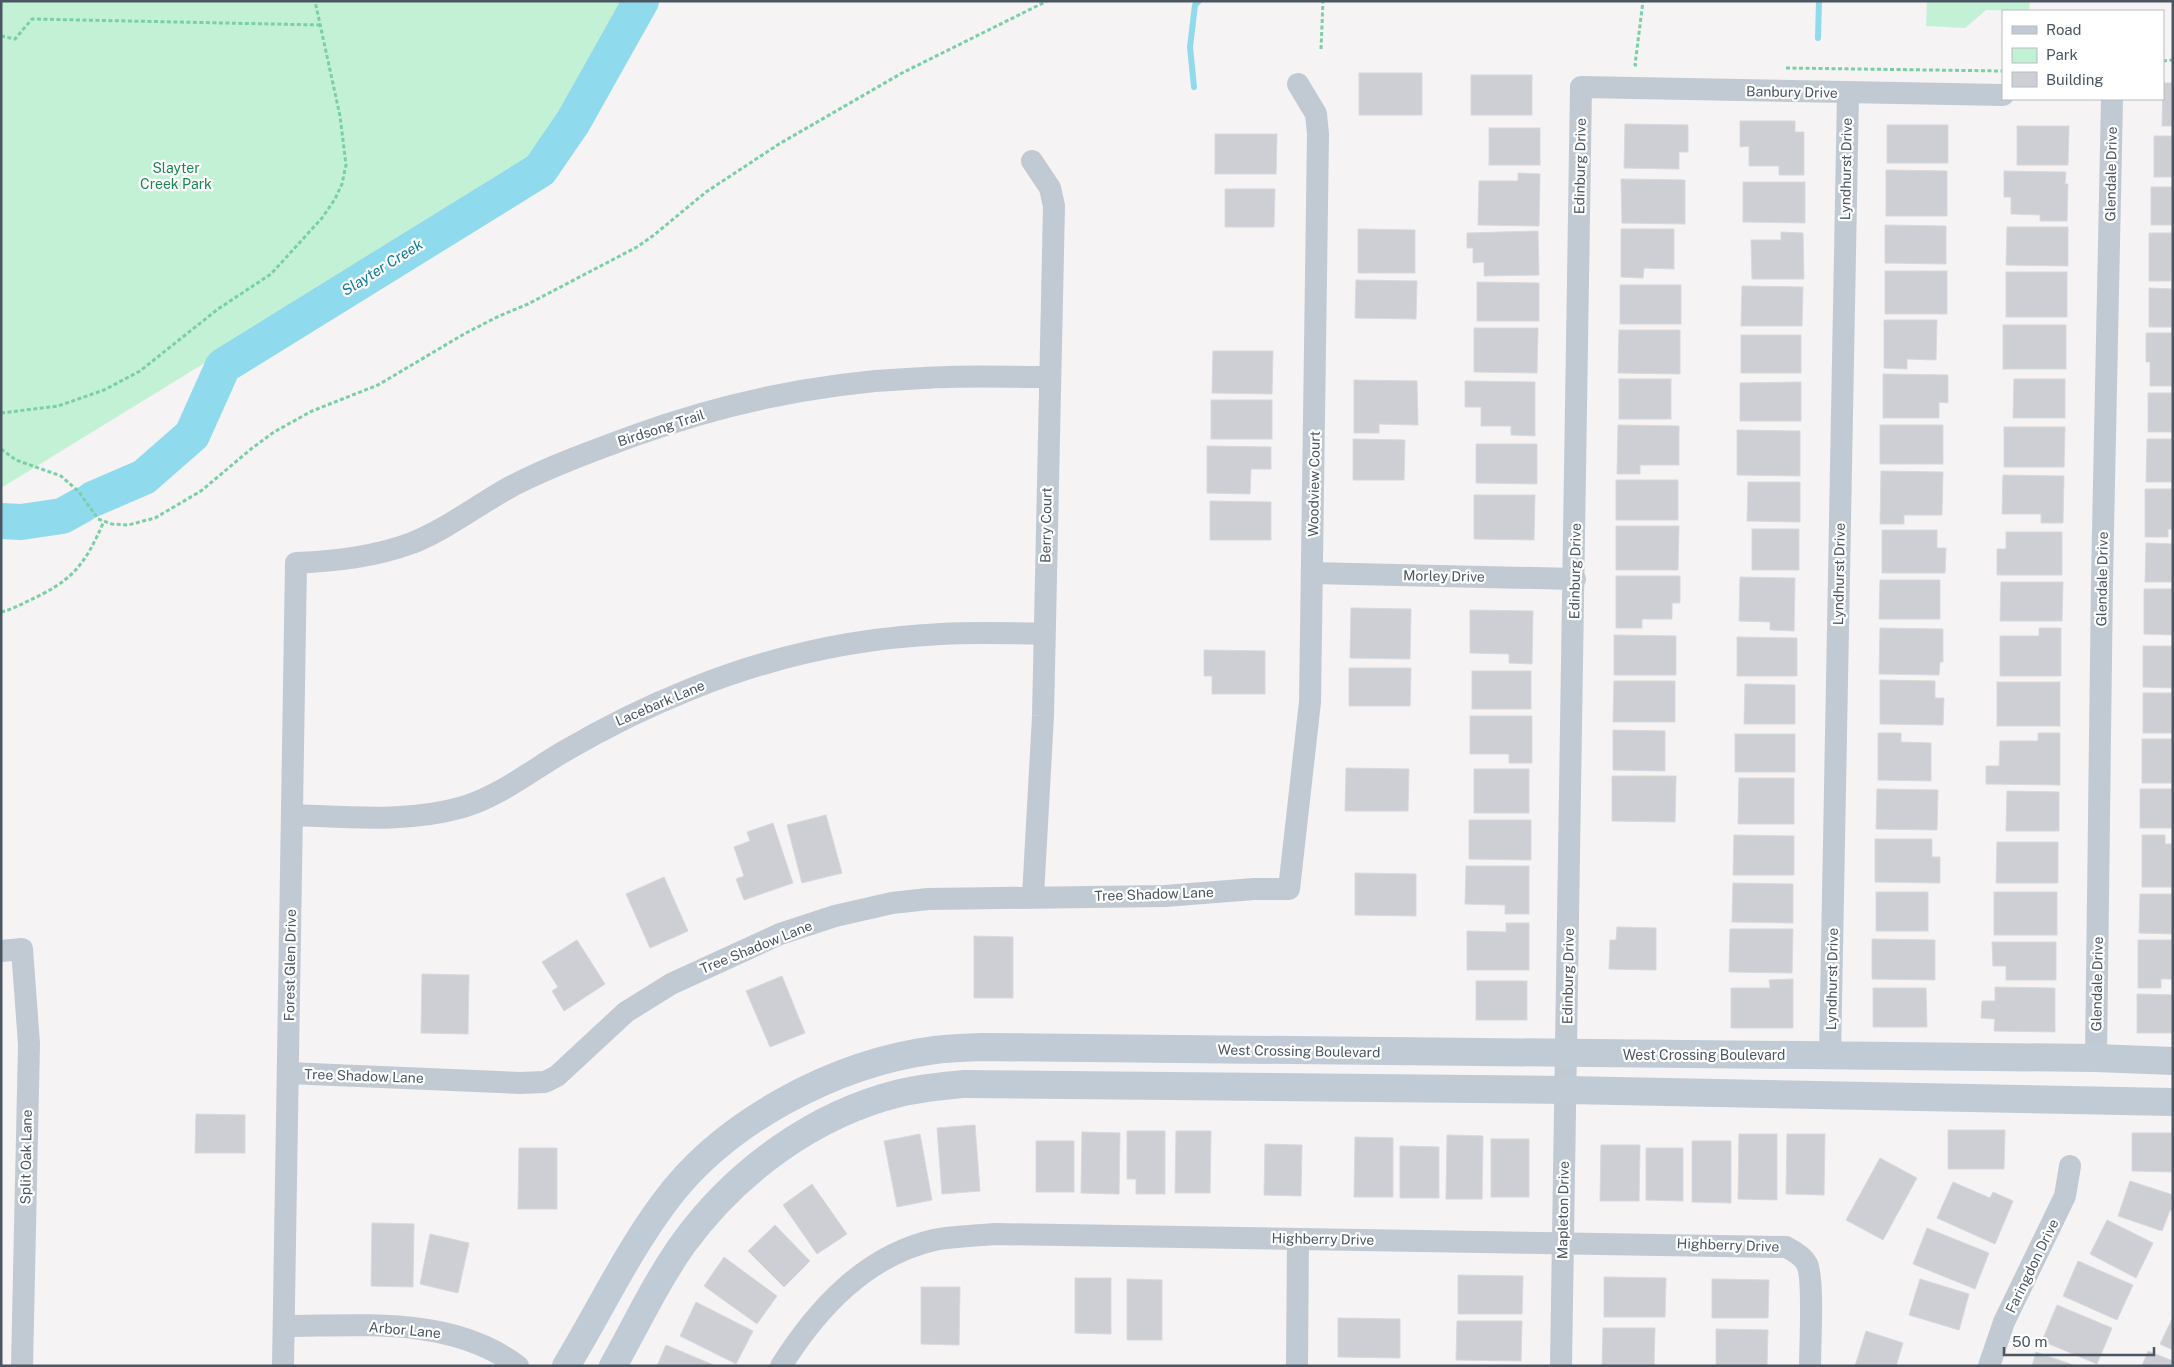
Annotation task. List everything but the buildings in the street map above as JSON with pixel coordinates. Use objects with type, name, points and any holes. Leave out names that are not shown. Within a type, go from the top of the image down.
[{"type":"street","name":"Woodview Court","points":[[1289,889],[1308,728],[1318,124],[1316,114],[1298,84]]},
{"type":"street","name":"Banbury Drive","points":[[1581,87],[2002,95]]},
{"type":"street","name":"Edinburg Drive","points":[[1567,1054],[1581,87]]},
{"type":"street","name":"Lyndhurst Drive","points":[[1830,1056],[1848,93]]},
{"type":"street","name":"Glendale Drive","points":[[2096,1058],[2102,579],[2112,100]]},
{"type":"street","name":"Berry Court","points":[[1032,161],[1050,188],[1054,206],[1041,762],[1033,868],[1033,896]]},
{"type":"street","name":"Birdsong Trail","points":[[296,563],[361,557],[413,542],[514,485],[536,475],[636,435],[717,410],[790,394],[896,380],[947,377],[1049,377]]},
{"type":"street","name":"Forest Glen Drive","points":[[283,1366],[296,563]]},
{"type":"street","name":"Morley Drive","points":[[1312,573],[1575,579]]},
{"type":"street","name":"Lacebark Lane","points":[[293,815],[393,818],[443,812],[465,807],[502,789],[603,729],[650,706],[723,677],[806,653],[853,643],[940,634],[1044,634]]},
{"type":"street","name":"Tree Shadow Lane","points":[[288,1073],[527,1083],[546,1082],[557,1076],[606,1030],[650,996],[694,972],[780,934],[835,916],[892,903],[955,898],[1164,896],[1254,889],[1289,889]]},
{"type":"street","name":"Split Oak Lane","points":[[12,950],[29,1044],[22,1366]]},
{"type":"street","name":"West Crossing Boulevard","points":[[566,1366],[634,1247],[665,1202],[699,1163],[740,1129],[779,1104],[828,1079],[888,1060],[935,1050],[980,1047],[2096,1058],[2173,1061]]},
{"type":"street","name":"Mapleton Drive","points":[[1561,1366],[1567,1054]]},
{"type":"street","points":[[613,1366],[683,1245],[714,1206],[735,1185],[748,1173],[806,1132],[839,1115],[900,1093],[964,1084],[1566,1090],[2173,1102]]},
{"type":"street","name":"Faringdon Drive","points":[[1989,1366],[2008,1314],[2065,1196],[2070,1166]]},
{"type":"street","name":"Highberry Drive","points":[[782,1366],[814,1320],[839,1292],[863,1272],[913,1247],[934,1240],[995,1234],[1786,1247],[1797,1253],[1807,1264],[1810,1279],[1810,1366]]},
{"type":"street","points":[[1297,1366],[1298,1238]]},
{"type":"street","name":"Arbor Lane","points":[[284,1326],[380,1326],[425,1329],[467,1339],[506,1357],[518,1366]]},
{"type":"path","points":[[1,413],[58,406],[104,390],[140,372],[218,309],[271,274],[322,218],[338,192],[346,164],[340,116],[316,1]]},
{"type":"path","points":[[1,449],[16,460],[61,476],[79,492],[98,519],[128,525],[155,518],[201,492],[274,432],[312,411],[378,385],[464,334],[528,304],[637,247],[706,192],[779,144],[902,73],[1047,1]]},
{"type":"path","points":[[1321,49],[1323,1]]},
{"type":"path","points":[[1643,1],[1635,65],[1644,65]]},
{"type":"path","points":[[1,36],[15,39],[32,19],[320,25]]},
{"type":"path","points":[[1785,68],[2002,71]]},
{"type":"path","points":[[1,612],[38,598],[68,579],[90,553],[104,521]]},
{"type":"green space","name":"Slayter Creek Park","points":[[1,1],[632,1],[544,155],[1,488]]},
{"type":"green space","points":[[1927,1],[2030,1],[2029,10],[1986,10],[1965,28],[1926,26]]},
{"type":"waterway","name":"Slayter Creek","points":[[93,499],[144,477],[192,435],[223,366],[540,170],[573,122],[641,1]]},
{"type":"waterway","points":[[1194,87],[1190,47],[1195,5],[1199,1]]},
{"type":"waterway","points":[[1818,38],[1819,1]]},
{"type":"waterway","name":"Slayter Creek","points":[[1,521],[21,522],[62,516],[82,505]]}]
